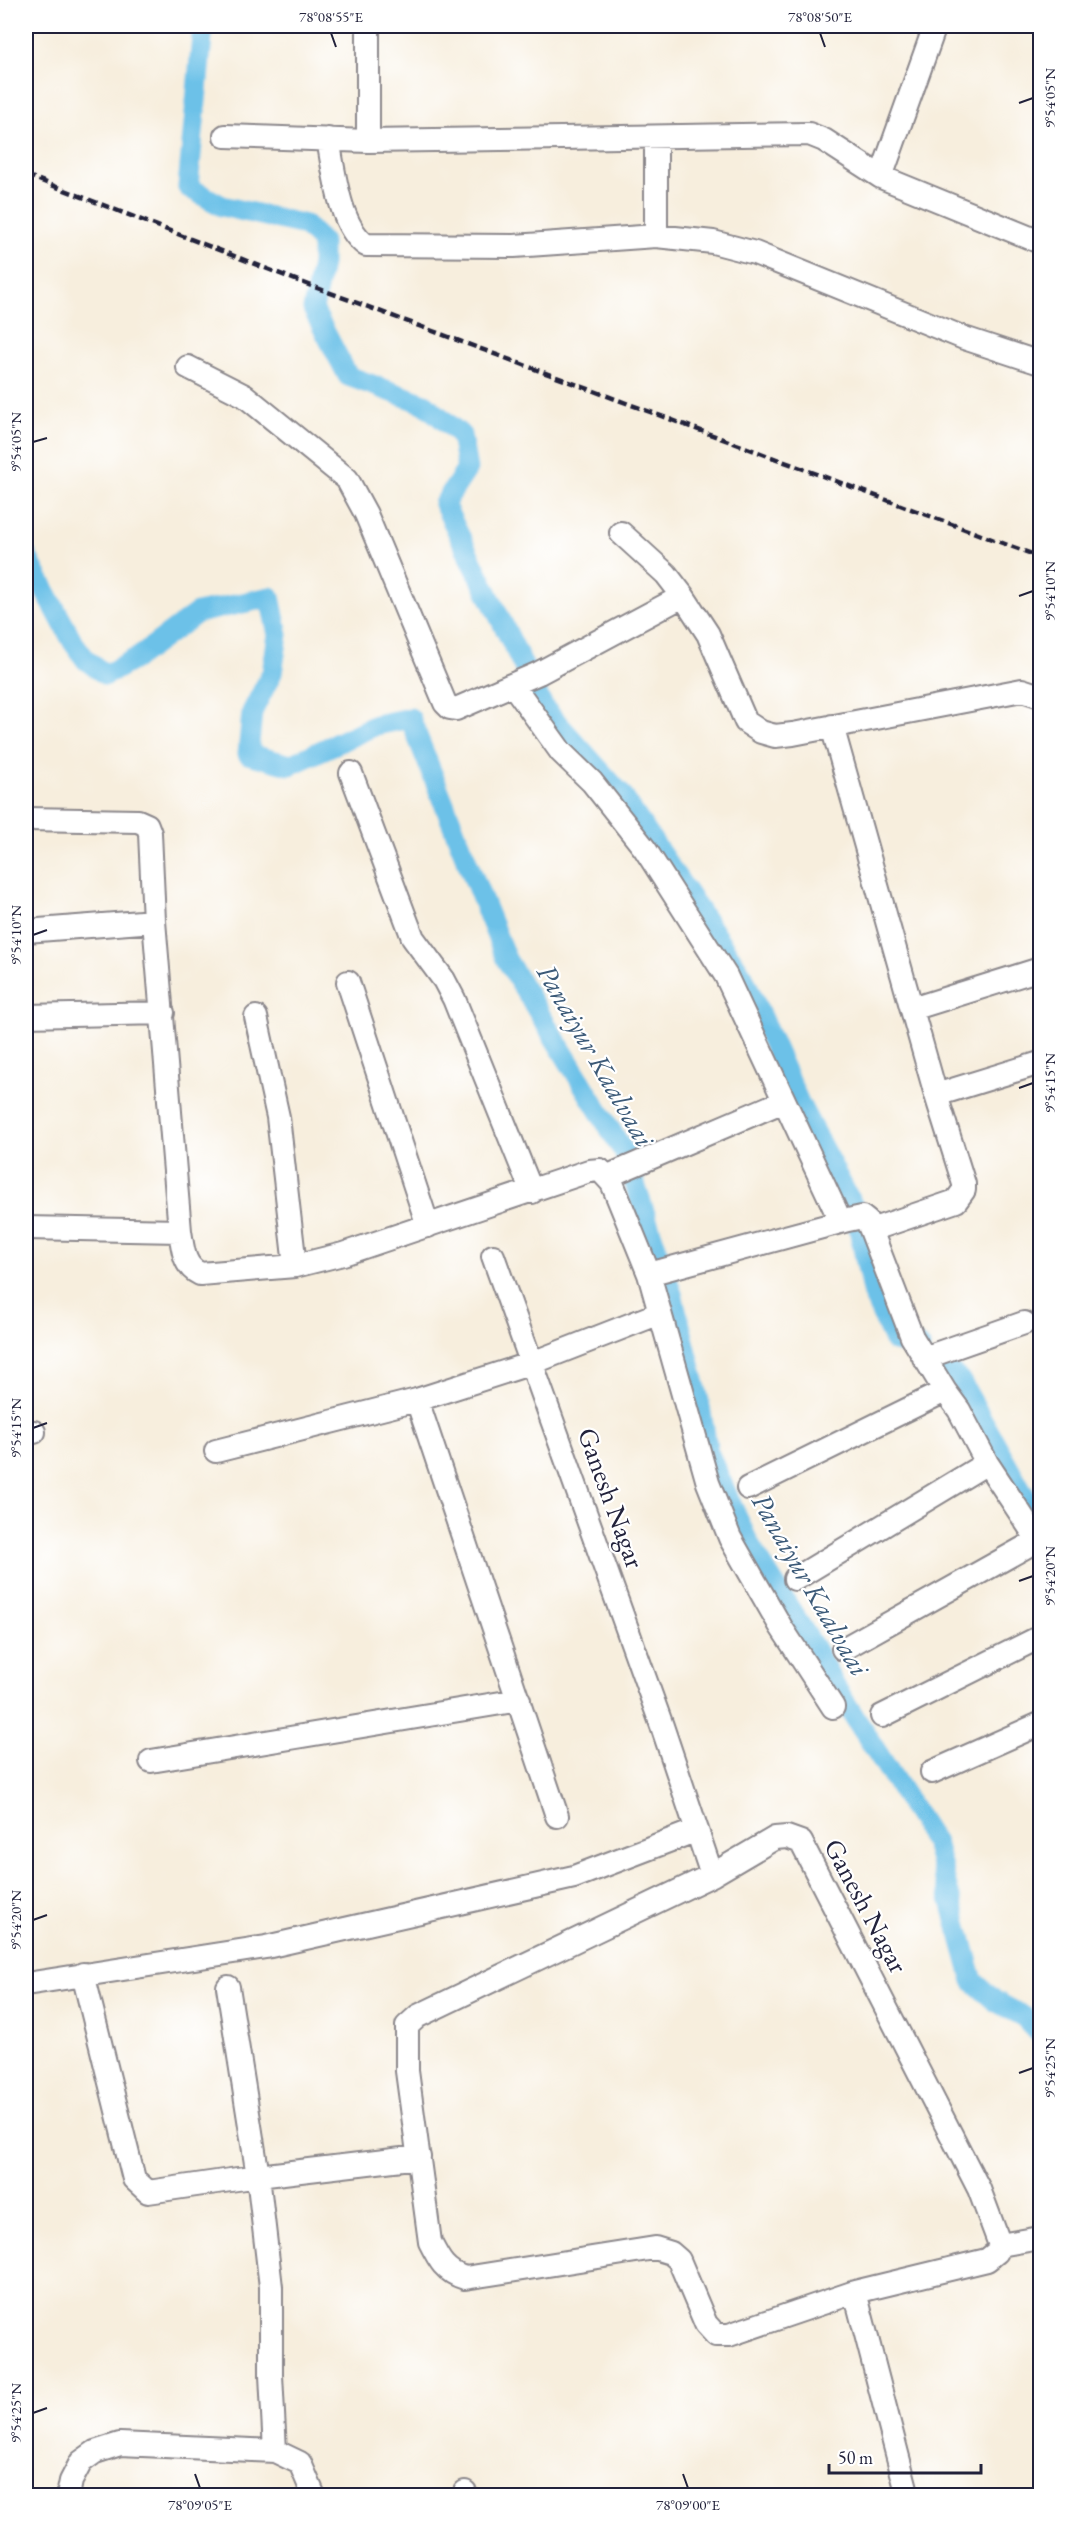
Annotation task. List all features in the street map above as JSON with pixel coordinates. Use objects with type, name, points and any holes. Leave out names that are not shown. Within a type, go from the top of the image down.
[{"type":"street","points":[[368,26],[368,141]]},
{"type":"street","points":[[881,177],[935,26]]},
{"type":"street","points":[[225,136],[368,141],[809,134],[824,140],[881,177],[1041,242]]},
{"type":"street","points":[[656,137],[656,237]]},
{"type":"street","points":[[328,139],[339,194],[349,225],[356,238],[366,245],[514,246],[656,237],[713,242],[755,253],[964,338],[1041,363]]},
{"type":"street","points":[[188,367],[244,396],[347,479],[366,514],[445,704],[450,708],[456,709],[539,673],[683,596]]},
{"type":"street","points":[[621,533],[666,574],[683,596],[708,634],[746,722],[760,732],[775,736],[1022,690],[1041,696]]},
{"type":"street","points":[[515,684],[561,752],[592,782],[645,849],[726,976],[768,1062],[784,1101],[856,1222],[918,1349],[959,1410],[987,1463],[1039,1541],[843,1649]]},
{"type":"street","points":[[662,1270],[856,1222],[956,1201],[964,1190],[832,726]]},
{"type":"street","points":[[351,773],[413,938],[444,980],[454,999],[532,1191]]},
{"type":"street","points":[[26,819],[138,821],[147,825],[150,833],[154,921],[180,1232],[185,1259],[192,1270],[201,1274],[296,1266],[343,1254],[589,1171],[600,1170],[614,1174],[784,1101]]},
{"type":"street","points":[[26,931],[154,921]]},
{"type":"street","points":[[912,1008],[1041,969]]},
{"type":"street","points":[[348,982],[429,1226]]},
{"type":"street","points":[[26,1016],[163,1013]]},
{"type":"street","points":[[256,1017],[278,1117],[296,1266]]},
{"type":"street","points":[[936,1095],[1041,1063]]},
{"type":"street","points":[[614,1174],[662,1270],[660,1313],[708,1483],[730,1538],[781,1627],[833,1707]]},
{"type":"street","points":[[26,1228],[180,1232]]},
{"type":"street","name":"Ganesh Nagar","points":[[493,1256],[662,1726],[712,1875],[775,1838],[787,1837],[801,1842],[979,2189],[1000,2245]]},
{"type":"street","points":[[216,1451],[417,1400],[532,1363],[660,1313]]},
{"type":"street","points":[[918,1349],[1024,1323]]},
{"type":"street","points":[[748,1488],[945,1391]]},
{"type":"street","points":[[417,1400],[557,1816]]},
{"type":"street","points":[[795,1579],[987,1463]]},
{"type":"street","points":[[882,1716],[1041,1637]]},
{"type":"street","points":[[151,1761],[519,1700]]},
{"type":"street","points":[[932,1772],[1041,1724]]},
{"type":"street","points":[[26,1984],[266,1947],[574,1877],[697,1830]]},
{"type":"street","points":[[712,1875],[418,2016],[407,2026],[407,2071],[430,2242],[440,2263],[452,2274],[465,2278],[655,2248],[671,2253],[679,2260],[706,2324],[716,2335],[729,2336],[855,2292],[987,2260],[997,2252],[1000,2245],[1041,2238]]},
{"type":"street","points":[[83,1974],[134,2179],[145,2191],[152,2193],[258,2176],[419,2157]]},
{"type":"street","points":[[228,1987],[258,2176],[271,2287],[271,2375],[275,2451]]},
{"type":"street","points":[[855,2292],[908,2496]]},
{"type":"street","points":[[68,2496],[71,2481],[81,2462],[95,2452],[120,2445],[275,2451],[300,2463],[314,2496]]},
{"type":"waterway","points":[[203,26],[188,187],[222,206],[305,225],[322,242],[322,264],[313,309],[348,376],[425,404],[461,435],[467,469],[444,504],[544,708],[621,794],[743,976],[801,1107],[855,1210],[873,1295],[894,1341],[920,1347]]},
{"type":"waterway","name":"Panaiyur Kaalvaai","points":[[26,555],[73,642],[86,660],[106,675],[138,657],[197,613],[270,597],[278,635],[272,673],[252,712],[248,754],[290,765],[376,725],[410,718],[506,959],[624,1152],[672,1294],[698,1396],[708,1452],[748,1542],[814,1647],[836,1688],[935,1843],[973,1981],[995,2001],[1023,2016],[1040,2034]]},
{"type":"waterway","points":[[945,1368],[960,1380],[1031,1507],[1040,1516]]},
{"type":"railway","points":[[26,175],[301,282],[1040,557]]}]
